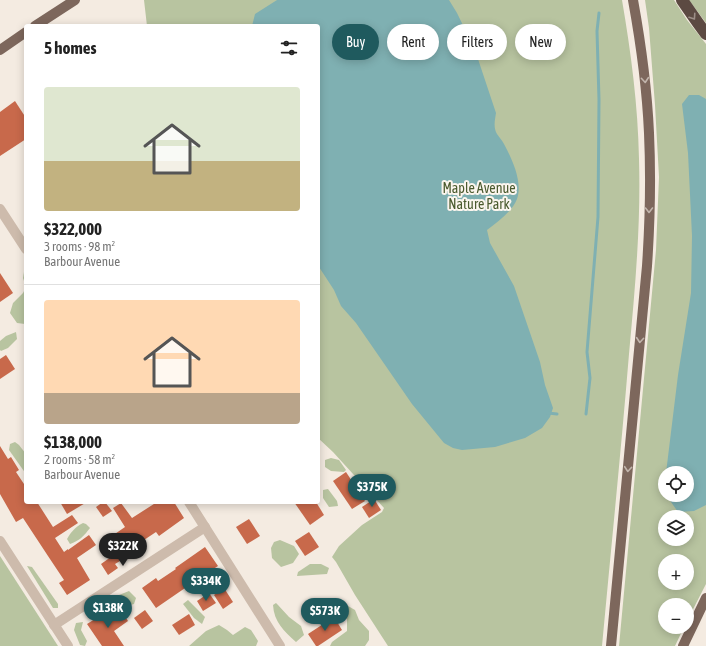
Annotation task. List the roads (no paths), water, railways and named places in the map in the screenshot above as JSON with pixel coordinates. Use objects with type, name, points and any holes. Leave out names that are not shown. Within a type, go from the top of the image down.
[{"type":"highway","points":[[682,0],[706,34]]},
{"type":"main road","points":[[38,24],[75,0]]},
{"type":"main road","points":[[611,646],[647,274],[649,230],[648,125],[643,62],[634,0]]},
{"type":"main road","points":[[0,50],[24,33]]},
{"type":"main road","points":[[683,646],[706,598]]},
{"type":"street","points":[[0,209],[24,247]]},
{"type":"street","points":[[190,504],[280,646]]},
{"type":"street","points":[[54,625],[205,527]]},
{"type":"street","points":[[0,542],[68,646]]},
{"type":"water","points":[[277,0],[449,0],[462,24],[447,24],[447,60],[478,60],[496,113],[495,129],[510,157],[518,178],[519,185],[515,204],[504,216],[487,230],[490,243],[514,286],[540,362],[545,385],[553,408],[550,417],[542,428],[525,438],[495,447],[462,450],[453,448],[444,443],[412,404],[356,323],[341,306],[334,290],[320,269],[320,24],[252,24],[255,14]]},
{"type":"water","points":[[689,95],[699,95],[706,99],[706,505],[694,511],[677,510],[671,502],[694,502],[694,466],[667,466],[678,375],[691,293],[692,236],[688,153],[682,104]]},
{"type":"waterway","points":[[586,414],[590,378],[587,352],[598,217],[599,100],[597,31],[599,13]]},
{"type":"waterway","points":[[548,413],[557,414]]},
{"type":"park label","name":"Maple Avenue Nature Park","points":[[479,196]]}]
